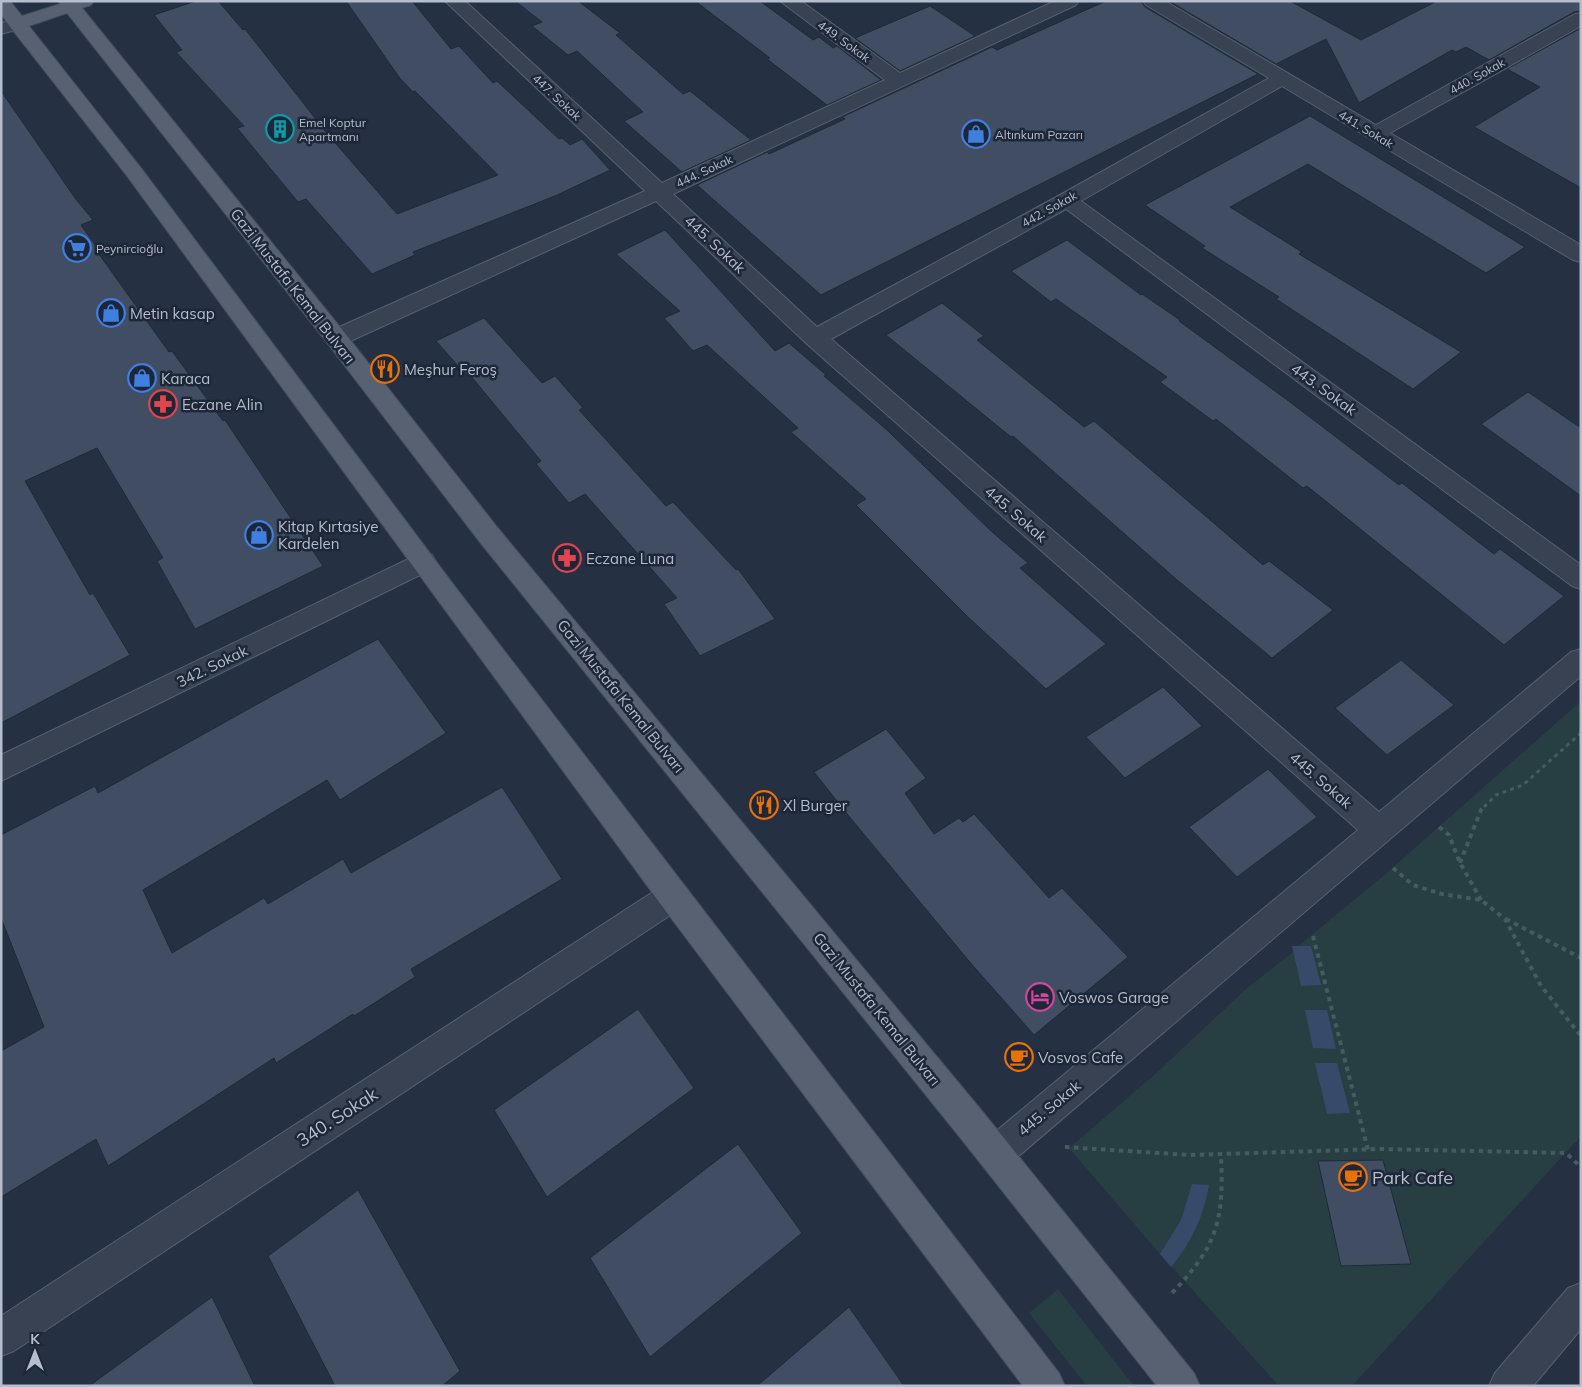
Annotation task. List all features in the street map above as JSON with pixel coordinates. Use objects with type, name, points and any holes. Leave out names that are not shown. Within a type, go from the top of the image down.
[{"type":"main road","points":[[5,11],[74,3]]},
{"type":"main road","name":"Gazi Mustafa Kemal Bulvarı","points":[[74,3],[488,534],[995,1154],[1180,1386]]},
{"type":"main road","points":[[5,11],[140,180],[673,896],[1046,1386]]},
{"type":"street","name":"447. Sokak","points":[[454,1],[660,192]]},
{"type":"street","name":"449. Sokak","points":[[789,1],[898,80]]},
{"type":"street","name":"444. Sokak","points":[[336,338],[660,192],[1070,1]]},
{"type":"street","name":"441. Sokak","points":[[1152,1],[1581,255]]},
{"type":"street","name":"440. Sokak","points":[[1374,134],[1581,18]]},
{"type":"street","name":"442. Sokak","points":[[815,338],[1067,200],[1283,78]]},
{"type":"street","name":"445. Sokak","points":[[660,192],[815,338],[1378,830]]},
{"type":"street","name":"443. Sokak","points":[[1067,200],[1581,579]]},
{"type":"street","name":"342. Sokak","points":[[1,769],[423,562]]},
{"type":"street","name":"445. Sokak","points":[[995,1154],[1581,660]]},
{"type":"street","name":"340. Sokak","points":[[1,1338],[673,896]]},
{"type":"street","points":[[1508,1386],[1581,1301]]},
{"type":"path","points":[[1460,862],[1481,810],[1496,795],[1523,785],[1581,733]]},
{"type":"path","points":[[1435,823],[1448,835],[1460,862],[1481,900],[1505,919],[1581,958]]},
{"type":"path","points":[[1389,864],[1412,885],[1442,894],[1481,900]]},
{"type":"path","points":[[1505,919],[1541,986],[1581,1036]]},
{"type":"path","points":[[1313,934],[1368,1150]]},
{"type":"path","points":[[1061,1145],[1069,1148],[1221,1155],[1368,1150],[1566,1153],[1581,1167]]},
{"type":"path","points":[[1172,1293],[1202,1256],[1219,1222],[1223,1182],[1221,1155]]},
{"type":"green space","points":[[1581,701],[1581,1136],[1352,1386],[1279,1386],[1160,1254],[1069,1148],[1154,1075],[1247,988],[1293,952],[1292,946],[1298,946],[1382,877]]},
{"type":"green space","points":[[1058,1289],[1134,1386],[1087,1386],[1029,1313]]},
{"type":"water","points":[[1292,946],[1311,946],[1321,985],[1301,986]]},
{"type":"water","points":[[1305,1010],[1327,1010],[1336,1049],[1313,1048]]},
{"type":"water","points":[[1315,1063],[1337,1063],[1350,1113],[1327,1114]]},
{"type":"water","points":[[1192,1184],[1209,1185],[1204,1208],[1196,1229],[1171,1267],[1160,1254],[1181,1220]]},
{"type":"building","points":[[196,1],[218,1],[243,30],[245,29],[330,137],[397,214],[498,175],[399,77],[346,1],[412,1],[451,49],[459,46],[493,83],[497,81],[559,139],[562,138],[570,145],[582,139],[610,170],[555,196],[413,252],[415,255],[372,274],[306,199],[298,202],[237,128],[244,126],[176,52],[182,50],[154,15]]},
{"type":"building","points":[[515,1],[578,1],[620,33],[616,35],[683,94],[690,91],[751,140],[682,172],[624,121],[643,112],[577,51],[568,55],[532,26],[542,22]]},
{"type":"building","points":[[695,1],[760,1],[813,40],[819,37],[833,48],[837,46],[881,80],[827,105],[767,59],[770,58]]},
{"type":"building","name":"Altınkum Pazarı","points":[[1106,1],[1141,1],[1145,7],[1258,74],[821,295],[697,185],[767,152],[769,154],[845,119],[842,117],[992,47],[997,50]]},
{"type":"building","points":[[1169,1],[1290,1],[1361,40],[1437,1],[1581,1],[1581,11],[1574,12],[1489,60],[1466,47],[1456,52],[1452,50],[1359,103],[1326,39],[1276,64]]},
{"type":"building","points":[[930,6],[975,36],[900,71],[855,38]]},
{"type":"building","points":[[1581,28],[1581,188],[1474,127],[1540,87],[1507,69]]},
{"type":"building","points":[[1,91],[75,198],[93,220],[81,225],[98,249],[96,250],[169,352],[172,351],[223,421],[225,420],[323,566],[195,629],[157,561],[163,558],[97,448],[25,481],[90,595],[93,593],[130,655],[1,723]]},
{"type":"building","points":[[1310,116],[1525,247],[1486,273],[1308,164],[1230,207],[1302,252],[1299,254],[1461,352],[1413,389],[1276,299],[1279,297],[1202,248],[1205,246],[1145,205]]},
{"type":"building","points":[[665,230],[775,351],[789,343],[826,375],[824,376],[887,430],[990,530],[1028,563],[1020,568],[1106,644],[1046,689],[968,617],[856,505],[866,499],[791,432],[798,428],[707,345],[693,351],[664,318],[680,311],[616,254]]},
{"type":"building","points":[[1067,240],[1141,295],[1180,320],[1399,485],[1402,483],[1494,554],[1500,549],[1564,596],[1504,645],[1307,486],[1303,488],[1216,419],[1213,421],[1160,382],[1167,377],[1056,299],[1051,302],[1011,271]]},
{"type":"building","points":[[942,303],[984,336],[977,340],[1084,427],[1094,421],[1263,565],[1269,561],[1333,610],[1272,658],[1176,579],[1013,436],[1011,437],[886,335]]},
{"type":"building","points":[[484,318],[542,383],[555,376],[583,408],[579,410],[666,506],[673,502],[736,570],[738,569],[775,619],[700,656],[664,604],[677,598],[585,494],[569,503],[536,464],[541,461],[470,375],[467,376],[436,341]]},
{"type":"building","points":[[1528,392],[1581,428],[1581,496],[1481,424]]},
{"type":"building","points":[[378,639],[446,733],[340,800],[327,780],[143,890],[172,953],[264,898],[268,904],[343,859],[351,873],[502,787],[562,879],[411,969],[415,977],[354,1016],[353,1014],[276,1063],[274,1058],[108,1166],[96,1139],[1,1197],[1,1051],[44,1027],[1,918],[1,835],[95,786],[98,793]]},
{"type":"building","points":[[1401,660],[1454,705],[1387,755],[1335,708]]},
{"type":"building","points":[[1163,687],[1202,726],[1125,778],[1086,737]]},
{"type":"building","points":[[886,729],[926,778],[905,793],[934,834],[959,818],[963,822],[974,814],[1049,898],[1062,888],[1128,957],[1034,1035],[968,960],[814,772]]},
{"type":"building","points":[[1268,769],[1317,817],[1237,877],[1189,827]]},
{"type":"building","points":[[638,1009],[694,1088],[547,1197],[494,1110]]},
{"type":"building","points":[[738,1144],[802,1233],[650,1357],[590,1258]]},
{"type":"building","points":[[1383,1160],[1411,1264],[1341,1266],[1318,1161]]},
{"type":"building","points":[[358,1190],[460,1371],[442,1386],[335,1386],[268,1256]]},
{"type":"building","points":[[212,1297],[255,1386],[89,1386]]},
{"type":"building","points":[[849,1307],[904,1386],[757,1386]]},
{"type":"place","name":"Emel Koptur Apartmanı","points":[[280,129]]},
{"type":"place","name":"Altınkum Pazarı","points":[[976,134]]},
{"type":"place","name":"Peynircioğlu","points":[[77,248]]},
{"type":"place","name":"Metin kasap","points":[[111,313]]},
{"type":"place","name":"Meşhur Feroş","points":[[385,369]]},
{"type":"place","name":"Karaca","points":[[142,378]]},
{"type":"place","name":"Eczane Alin","points":[[163,404]]},
{"type":"place","name":"Kitap Kırtasiye Kardelen","points":[[259,535]]},
{"type":"place","name":"Eczane Luna","points":[[567,558]]},
{"type":"place","name":"Xl Burger","points":[[764,805]]},
{"type":"place","name":"Voswos Garage","points":[[1040,997]]},
{"type":"place","name":"Vosvos Cafe","points":[[1019,1057]]},
{"type":"place","name":"Park Cafe","points":[[1353,1177]]}]
